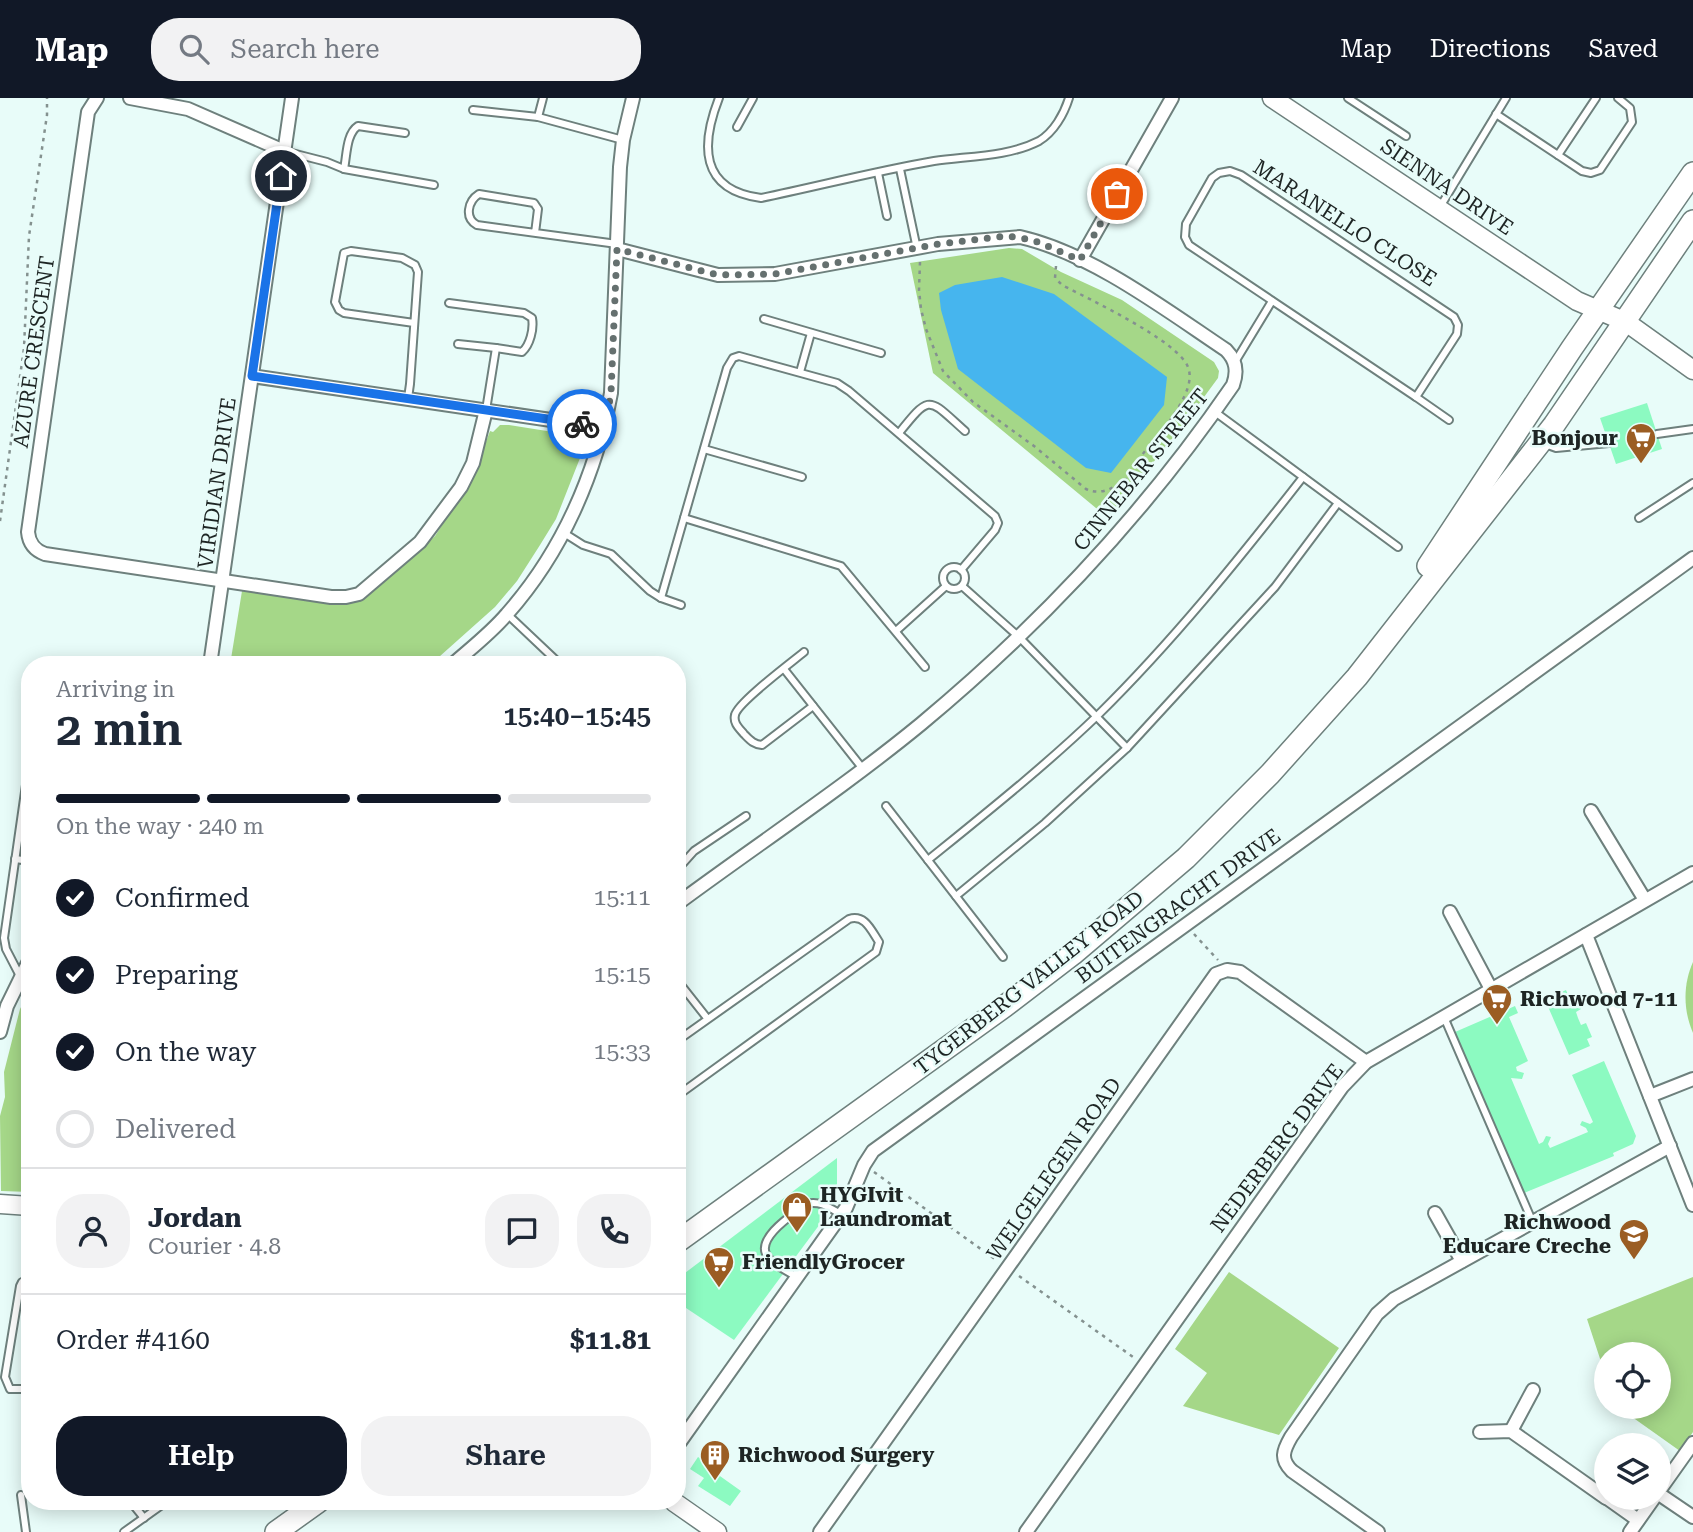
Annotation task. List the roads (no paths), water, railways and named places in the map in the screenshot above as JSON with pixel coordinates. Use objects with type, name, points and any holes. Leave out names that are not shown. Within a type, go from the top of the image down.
[{"type":"main road","name":"TYGERBERG VALLEY ROAD","points":[[1374,654],[1433,558],[1693,173]]},
{"type":"main road","name":"TYGERBERG VALLEY ROAD","points":[[686,1236],[1073,954],[1186,858],[1270,774],[1374,654],[1541,442],[1693,221]]},
{"type":"main road","points":[[276,1532],[307,1510]]},
{"type":"street","name":"AZURE CRESCENT","points":[[97,98],[88,112],[29,537],[36,550],[45,554],[222,580]]},
{"type":"street","points":[[130,98],[188,109],[284,151]]},
{"type":"street","name":"VIRIDIAN DRIVE","points":[[211,656],[292,98]]},
{"type":"street","points":[[462,656],[507,614],[564,533],[605,428],[611,393],[623,140],[633,98]]},
{"type":"street","points":[[1080,260],[1172,98]]},
{"type":"street","name":"SIENNA DRIVE","points":[[1272,98],[1577,301],[1626,322]]},
{"type":"street","points":[[617,246],[718,275],[775,274],[918,253],[949,243],[1020,237],[1080,260],[1126,283],[1226,350],[1235,362]]},
{"type":"street","points":[[1626,322],[1693,370]]},
{"type":"street","name":"CINNEBAR STREET","points":[[686,896],[863,769],[921,723],[1019,637],[1091,563],[1175,464],[1233,385],[1235,362]]},
{"type":"street","points":[[252,376],[605,428]]},
{"type":"street","points":[[222,580],[331,597],[359,594],[420,542],[446,508],[473,463],[486,410]]},
{"type":"street","name":"BUITENGRACHT DRIVE","points":[[686,1433],[842,1215],[863,1165],[873,1151],[1693,558]]},
{"type":"street","points":[[1591,811],[1645,900]]},
{"type":"street","name":"NEDERBERG DRIVE","points":[[1026,1532],[1342,1087],[1366,1062],[1693,873]]},
{"type":"street","points":[[1450,912],[1491,989]]},
{"type":"street","points":[[1586,935],[1693,1205]]},
{"type":"street","name":"WELGELEGEN ROAD","points":[[820,1532],[1216,974],[1227,970],[1240,972],[1366,1062]]},
{"type":"street","points":[[0,1032],[7,1006],[20,976]]},
{"type":"street","points":[[1650,1096],[1693,1079]]},
{"type":"street","points":[[1378,1532],[1292,1471],[1284,1461],[1284,1450],[1377,1314],[1394,1299],[1670,1146]]},
{"type":"street","points":[[0,1204],[21,1205]]},
{"type":"street","points":[[1435,1213],[1462,1261]]},
{"type":"street","points":[[1511,1431],[1532,1390]]},
{"type":"street","points":[[1480,1432],[1511,1431],[1594,1489]]},
{"type":"street","points":[[1671,1475],[1693,1443]]},
{"type":"street","points":[[1671,1501],[1693,1517]]},
{"type":"street","points":[[685,1510],[716,1532]]},
{"type":"street","points":[[1624,1510],[1638,1520]]},
{"type":"street","points":[[1630,1532],[1645,1510]]},
{"type":"lane","points":[[538,117],[543,98]]},
{"type":"lane","points":[[719,98],[708,133],[708,153],[715,172],[721,180],[740,193],[761,198],[1029,145],[1053,128],[1069,98]]},
{"type":"lane","points":[[737,127],[753,98]]},
{"type":"lane","points":[[1348,98],[1406,136]]},
{"type":"lane","points":[[1439,209],[1506,98]]},
{"type":"lane","points":[[1558,155],[1596,98]]},
{"type":"lane","points":[[1496,114],[1587,173],[1600,170],[1632,121],[1630,108],[1618,98]]},
{"type":"lane","points":[[473,110],[538,117],[623,140]]},
{"type":"lane","points":[[344,169],[350,133],[355,127],[405,133]]},
{"type":"lane","points":[[284,151],[344,169],[434,185]]},
{"type":"lane","points":[[900,169],[918,253]]},
{"type":"lane","name":"MARANELLO CLOSE","points":[[1416,397],[1457,334],[1458,325],[1454,317],[1241,175],[1230,171],[1219,173],[1212,178],[1186,224],[1186,241],[1192,248],[1449,420]]},
{"type":"lane","points":[[878,173],[887,216]]},
{"type":"lane","points":[[535,233],[538,209],[534,203],[480,194],[471,202],[468,214],[472,222],[535,233],[617,246]]},
{"type":"lane","points":[[408,399],[414,323],[418,272],[415,265],[402,258],[351,251],[344,253],[335,302],[339,310],[344,313],[414,323]]},
{"type":"lane","points":[[1235,362],[1272,301]]},
{"type":"lane","points":[[449,303],[524,313],[532,318],[528,344],[522,352],[458,344]]},
{"type":"lane","points":[[764,319],[881,353]]},
{"type":"lane","points":[[800,372],[811,333]]},
{"type":"lane","points":[[486,410],[496,348]]},
{"type":"lane","points":[[661,598],[727,368],[733,358],[745,355],[843,387],[997,519],[995,530],[961,570]]},
{"type":"lane","points":[[899,433],[920,407],[926,404],[939,408],[965,431]]},
{"type":"lane","points":[[1215,412],[1398,547]]},
{"type":"lane","points":[[1657,434],[1693,429]]},
{"type":"lane","points":[[1541,442],[1556,448],[1609,443]]},
{"type":"lane","points":[[704,449],[802,477]]},
{"type":"lane","points":[[928,860],[1097,716],[1167,643],[1303,477]]},
{"type":"lane","points":[[1639,518],[1693,483]]},
{"type":"lane","points":[[956,896],[1045,823],[1126,748],[1275,587],[1338,503]]},
{"type":"lane","points":[[684,518],[841,566],[925,667]]},
{"type":"lane","points":[[564,533],[583,545],[611,554],[639,582],[661,598],[681,605]]},
{"type":"lane","points":[[951,568],[961,570],[965,578],[962,586],[954,589],[946,586],[943,581],[946,571],[951,568]]},
{"type":"lane","points":[[896,631],[946,586]]},
{"type":"lane","points":[[962,586],[1019,637],[1126,748]]},
{"type":"lane","points":[[507,614],[551,656]]},
{"type":"lane","points":[[804,652],[738,708],[734,718],[736,725],[754,744],[762,745],[813,706]]},
{"type":"lane","points":[[784,669],[863,769]]},
{"type":"lane","points":[[886,806],[1003,957]]},
{"type":"lane","points":[[686,860],[694,851],[746,816]]},
{"type":"lane","points":[[20,976],[4,938],[21,818]]},
{"type":"lane","points":[[15,859],[21,860]]},
{"type":"lane","points":[[686,1034],[849,919],[857,917],[863,920],[879,942],[876,952],[686,1089]]},
{"type":"lane","points":[[686,991],[707,1018]]},
{"type":"lane","points":[[1444,1017],[1533,1223]]},
{"type":"lane","points":[[797,1278],[767,1256],[765,1250],[769,1234],[812,1202],[822,1204],[842,1215]]},
{"type":"lane","points":[[21,1284],[5,1382],[14,1390],[21,1390]]},
{"type":"lane","points":[[1,1339],[11,1341]]},
{"type":"lane","points":[[23,1510],[26,1532]]},
{"type":"lane","points":[[138,1510],[144,1518]]},
{"type":"lane","points":[[124,1532],[155,1510]]},
{"type":"water","points":[[1002,277],[1054,294],[1167,377],[1164,405],[1111,473],[1086,468],[958,369],[941,310],[939,293],[955,285]]},
{"type":"place","name":"Bonjour","points":[[1641,465]]},
{"type":"place","name":"Richwood 7-11","points":[[1497,1026]]},
{"type":"place","name":"HYGIvit Laundromat","points":[[797,1234]]},
{"type":"place","name":"Richwood Educare Creche","points":[[1634,1261]]},
{"type":"place","name":"FriendlyGrocer","points":[[719,1289]]},
{"type":"place","name":"Richwood Surgery","points":[[715,1482]]}]
